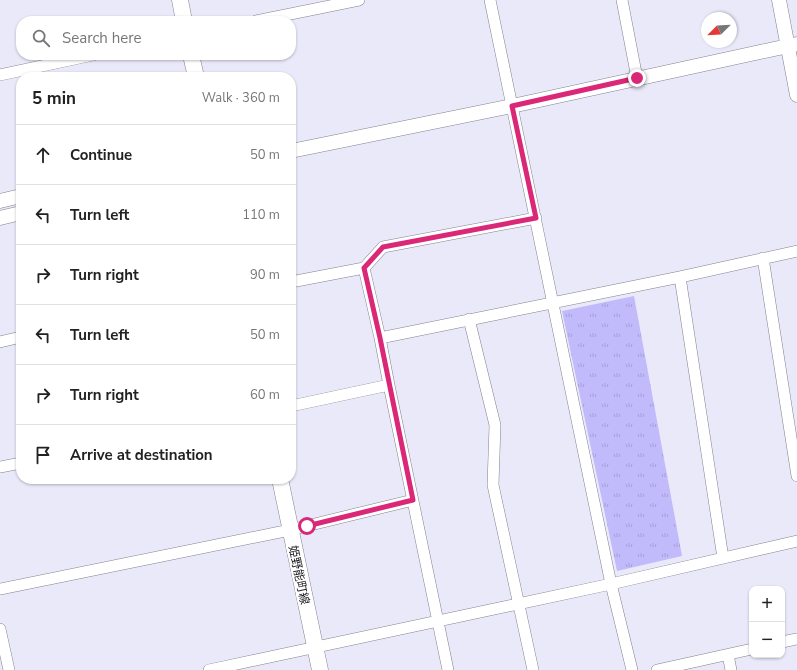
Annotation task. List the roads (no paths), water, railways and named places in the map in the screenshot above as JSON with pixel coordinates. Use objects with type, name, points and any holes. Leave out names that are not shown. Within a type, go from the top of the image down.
[{"type":"main road","points":[[180,0],[183,16]]},
{"type":"main road","points":[[192,60],[195,72]]},
{"type":"main road","name":"姫野能町線","points":[[281,484],[320,670]]},
{"type":"street","points":[[281,16],[359,0]]},
{"type":"street","points":[[490,0],[611,584],[632,670]]},
{"type":"street","points":[[622,0],[637,78]]},
{"type":"street","points":[[779,0],[793,45],[797,94]]},
{"type":"street","points":[[296,150],[512,106],[793,45]]},
{"type":"street","points":[[0,74],[69,60]]},
{"type":"street","points":[[0,201],[16,197]]},
{"type":"street","points":[[0,218],[16,214]]},
{"type":"street","points":[[296,281],[364,268],[383,247],[536,218]]},
{"type":"street","points":[[380,338],[680,277],[797,251]]},
{"type":"street","points":[[763,258],[797,476]]},
{"type":"street","points":[[364,268],[380,338],[448,670]]},
{"type":"street","points":[[680,277],[723,558]]},
{"type":"street","points":[[469,319],[495,425],[493,485],[533,670]]},
{"type":"street","points":[[0,342],[16,338]]},
{"type":"street","points":[[296,405],[389,386]]},
{"type":"street","points":[[0,467],[16,464]]},
{"type":"street","points":[[0,589],[290,530],[413,500]]},
{"type":"street","points":[[209,670],[438,622],[797,541]]},
{"type":"street","points":[[0,629],[9,670]]},
{"type":"street","points":[[785,641],[797,639]]},
{"type":"street","points":[[657,670],[749,650]]},
{"type":"street","points":[[728,655],[731,670]]}]
